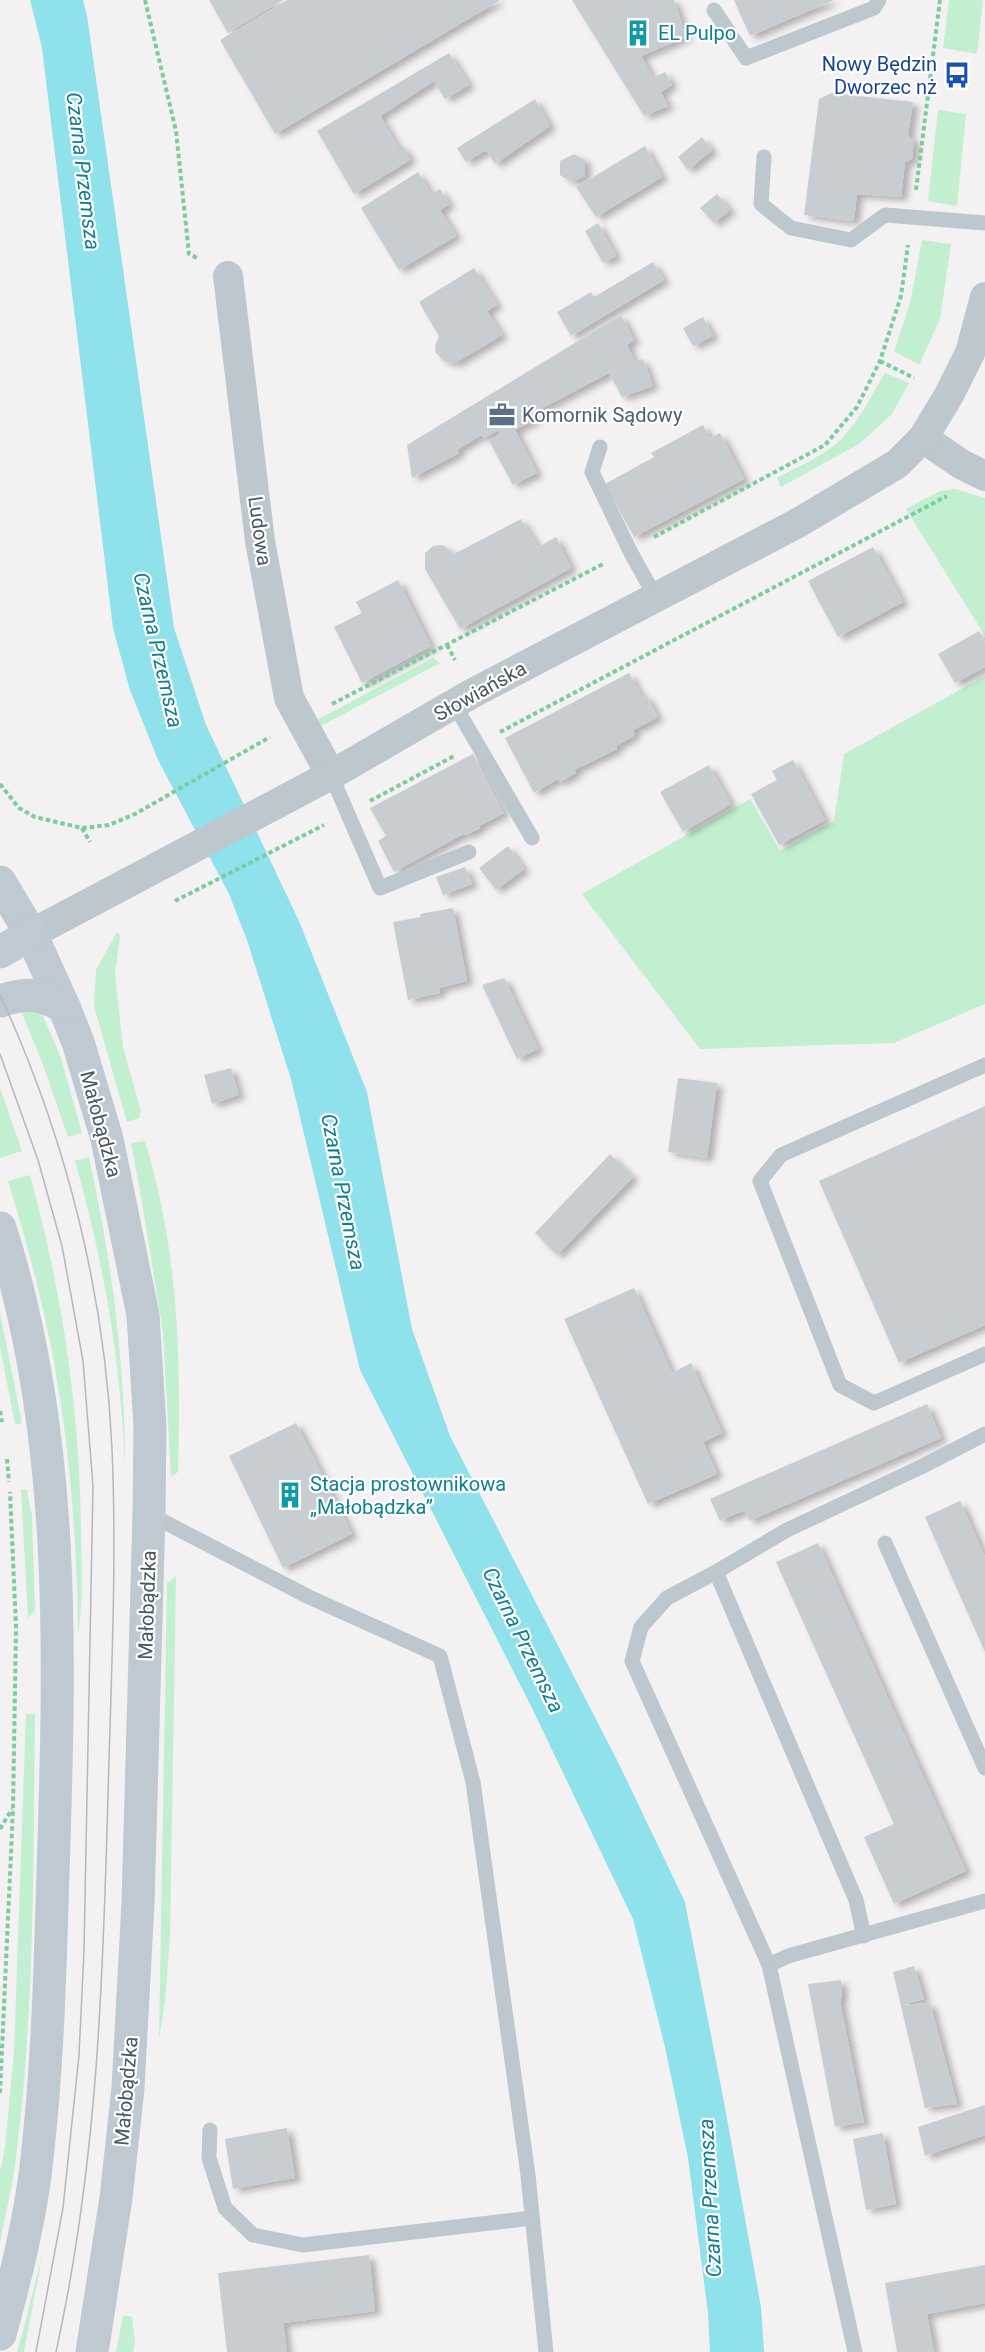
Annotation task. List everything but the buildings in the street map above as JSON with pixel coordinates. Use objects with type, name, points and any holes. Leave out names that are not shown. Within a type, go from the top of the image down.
[{"type":"street","name":"Ludowa","points":[[228,276],[260,541],[293,724],[318,782]]},
{"type":"street","name":"Słowiańska","points":[[31,934],[318,782],[454,704],[796,524],[897,465],[923,438],[949,395],[970,353],[985,297]]},
{"type":"street","points":[[923,438],[961,465],[985,476]]},
{"type":"street","name":"Małobądzka","points":[[0,882],[31,934],[64,1007],[78,1042],[107,1139],[143,1315],[150,1426],[138,1903],[128,2088],[116,2198],[92,2352]]},
{"type":"street","points":[[0,952],[31,934]]},
{"type":"street","points":[[0,1001],[34,994],[64,1007]]},
{"type":"street","points":[[0,1228],[10,1258],[37,1374],[47,1447],[55,1541],[58,1711],[48,2011],[37,2160],[26,2225],[0,2334]]},
{"type":"lane","points":[[714,10],[746,58],[874,9],[879,0]]},
{"type":"lane","points":[[764,157],[761,204],[791,228],[851,240],[885,215],[985,223]]},
{"type":"lane","points":[[600,447],[592,472],[656,598]]},
{"type":"lane","points":[[454,704],[532,838]]},
{"type":"lane","points":[[318,782],[348,813],[380,888],[469,852]]},
{"type":"lane","points":[[985,1065],[781,1155],[760,1181],[840,1385],[874,1403],[985,1354]]},
{"type":"lane","points":[[855,2352],[769,1965],[632,1661],[641,1628],[668,1598],[787,1530],[985,1434]]},
{"type":"lane","points":[[149,1514],[309,1597],[440,1656],[473,1782],[532,2218],[546,2352]]},
{"type":"lane","points":[[885,1543],[985,1768]]},
{"type":"lane","points":[[716,1572],[856,1900],[864,1936]]},
{"type":"lane","points":[[769,1965],[788,1956],[985,1901]]},
{"type":"lane","points":[[210,2130],[209,2158],[225,2208],[253,2235],[303,2245],[532,2218]]},
{"type":"path","points":[[145,0],[176,131],[189,254],[228,276]]},
{"type":"path","points":[[0,784],[19,808],[35,817],[82,828],[109,825],[135,814],[293,724],[630,550],[825,446],[857,407],[880,361],[901,296],[940,0]]},
{"type":"path","points":[[880,361],[914,378]]},
{"type":"path","points":[[175,901],[348,813],[938,499],[950,495]]},
{"type":"path","points":[[447,645],[454,660]]},
{"type":"path","points":[[82,828],[90,842]]},
{"type":"path","points":[[0,1411],[4,1432]]},
{"type":"path","points":[[0,2093],[13,1809],[16,1628],[10,1488],[6,1451]]},
{"type":"path","points":[[0,1829],[13,1809]]},
{"type":"green space","points":[[949,0],[983,0],[977,54],[943,48]]},
{"type":"green space","points":[[938,110],[966,114],[957,206],[928,201]]},
{"type":"green space","points":[[922,240],[951,244],[940,319],[919,365],[894,351],[910,303]]},
{"type":"green space","points":[[885,373],[909,383],[892,414],[859,444],[781,487],[777,478],[821,454],[844,436],[861,414]]},
{"type":"green space","points":[[955,489],[985,498],[985,636],[906,509],[940,491]]},
{"type":"green space","points":[[433,658],[440,663],[319,727],[317,720]]},
{"type":"green space","points":[[985,676],[985,1004],[894,1043],[700,1049],[582,894],[750,799],[780,851],[834,821],[844,754]]},
{"type":"green space","points":[[117,932],[120,936],[115,974],[123,1047],[141,1111],[139,1118],[127,1122],[94,1006],[96,970]]},
{"type":"green space","points":[[20,1008],[40,1013],[44,1018],[61,1058],[82,1133],[68,1137]]},
{"type":"green space","points":[[0,1088],[22,1151],[0,1158]]},
{"type":"green space","points":[[145,1141],[165,1224],[175,1305],[179,1388],[178,1472],[171,1477],[163,1332],[131,1143]]},
{"type":"green space","points":[[89,1157],[116,1312],[123,1389],[125,1468],[120,1390],[103,1275],[75,1161]]},
{"type":"green space","points":[[30,1175],[60,1305],[77,1436],[82,1594],[78,1634],[76,1555],[70,1475],[60,1396],[41,1301],[8,1181]]},
{"type":"green space","points":[[0,1313],[22,1423],[15,1425],[0,1346]]},
{"type":"green space","points":[[21,1489],[27,1490],[32,1516],[35,1611],[28,1618]]},
{"type":"green space","points":[[176,1576],[170,1937],[165,2001],[159,2039],[167,1583]]},
{"type":"green space","points":[[26,1714],[35,1714],[30,1991],[16,2157],[0,2243],[0,2172],[5,2146],[14,2052]]},
{"type":"green space","points":[[43,2252],[24,2352],[17,2352],[21,2338]]},
{"type":"green space","points":[[123,2315],[132,2317],[135,2341],[133,2352],[116,2352]]},
{"type":"water","name":"Czarna Przemsza","points":[[30,0],[83,0],[174,628],[206,725],[299,921],[367,1092],[412,1329],[450,1436],[619,1764],[685,1902],[761,2307],[764,2352],[710,2352],[708,2313],[688,2158],[665,2047],[633,1919],[532,1708],[360,1370],[291,1079],[247,940],[229,894],[158,760],[130,690],[113,628],[42,48]]},
{"type":"tram line","points":[[0,995],[44,1104],[63,1160],[78,1217],[101,1332],[112,1449],[113,1622],[104,1936],[96,2075],[81,2213],[56,2352]]},
{"type":"tram line","points":[[0,1054],[38,1160],[62,1246],[83,1361],[93,1486],[84,1951],[79,2055],[63,2208],[36,2352]]},
{"type":"place","name":"EL Pulpo","points":[[638,33]]},
{"type":"place","name":"Nowy Będzin Dworzec nż","points":[[957,75]]},
{"type":"place","name":"Komornik Sądowy","points":[[502,415]]},
{"type":"place","name":"Stacja prostownikowa „Małobądzka”","points":[[290,1495]]}]
